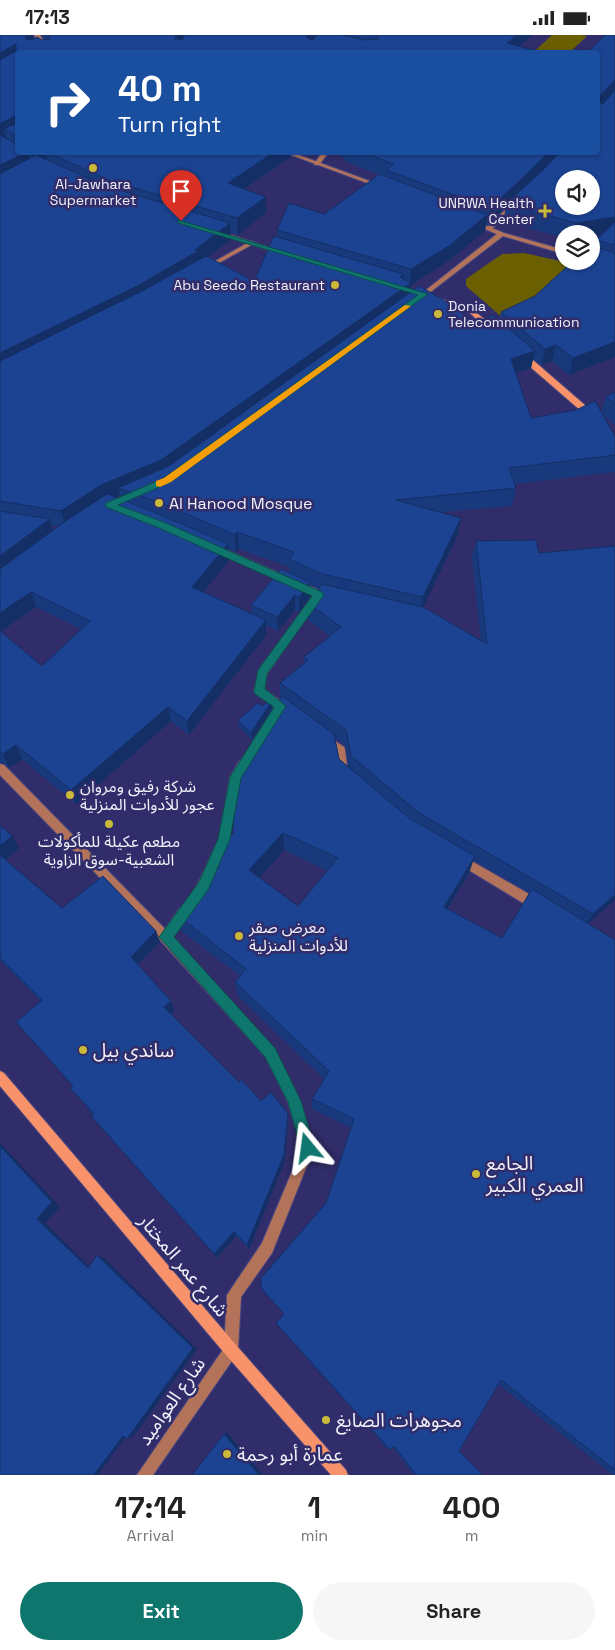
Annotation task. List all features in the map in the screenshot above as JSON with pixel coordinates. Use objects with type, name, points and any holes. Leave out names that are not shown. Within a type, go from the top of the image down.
[{"type":"main road","points":[[214,231],[288,254]]},
{"type":"main road","points":[[415,292],[471,311],[494,331]]},
{"type":"main road","points":[[516,350],[600,422]]},
{"type":"main road","name":"شارع عمر المختار","points":[[0,1077],[231,1350],[341,1475]]},
{"type":"street","points":[[37,35],[40,40],[40,48]]},
{"type":"street","points":[[40,48],[44,50]]},
{"type":"street","points":[[294,155],[384,188]]},
{"type":"street","points":[[317,164],[324,155]]},
{"type":"street","points":[[489,229],[516,203]]},
{"type":"street","points":[[462,219],[502,234],[555,249]]},
{"type":"street","points":[[409,305],[502,234]]},
{"type":"street","points":[[202,271],[251,243]]},
{"type":"street","points":[[206,545],[319,595],[337,599]]},
{"type":"street","points":[[296,717],[278,710],[259,691],[262,673],[319,595]]},
{"type":"street","points":[[318,733],[340,749],[343,774],[350,781]]},
{"type":"street","points":[[166,937],[204,886],[224,839],[236,777],[251,753]]},
{"type":"street","points":[[0,768],[166,937],[270,1053],[294,1101],[308,1148],[267,1249],[234,1295],[231,1350]]},
{"type":"street","points":[[454,856],[547,912]]},
{"type":"street","name":"شارع العواميد","points":[[144,1475],[231,1350]]},
{"type":"shaded area","points":[[552,35],[587,36],[572,50],[536,50]]},
{"type":"shaded area","points":[[524,253],[555,260],[555,270],[571,270],[504,319],[466,286],[466,279],[502,254]]},
{"type":"building","points":[[0,35],[27,35],[25,39],[33,40],[37,37],[42,40],[50,39],[48,35],[176,35],[175,39],[182,40],[185,35],[308,35],[306,38],[313,40],[317,35],[342,35],[365,40],[379,39],[377,35],[517,35],[507,43],[534,50],[16,50],[16,44],[0,53]]},
{"type":"building","points":[[605,35],[615,35],[615,80],[600,96],[600,50],[590,50]]},
{"type":"building","points":[[15,52],[15,116],[0,124],[0,60]]},
{"type":"building","points":[[615,90],[615,217],[576,223],[506,204],[557,155],[600,155],[600,102],[603,104]]},
{"type":"building","points":[[15,124],[15,135],[4,129]]},
{"type":"building","points":[[0,135],[15,143],[15,155],[21,155],[0,165]]},
{"type":"building","points":[[36,155],[106,186],[230,223],[195,250],[198,251],[139,285],[0,353],[0,174]]},
{"type":"building","points":[[53,155],[270,155],[228,183],[266,197],[237,218],[111,181]]},
{"type":"building","points":[[369,155],[546,155],[497,202],[494,201],[496,203],[490,208],[386,170],[394,164]]},
{"type":"building","points":[[380,174],[487,215],[449,246],[411,269],[277,230],[289,203],[324,214]]},
{"type":"building","points":[[615,222],[615,245],[600,241],[600,236]]},
{"type":"building","points":[[274,236],[403,274],[400,277],[411,283],[161,460],[101,485],[61,511],[0,501],[0,361],[144,290],[206,256],[254,281]]},
{"type":"building","points":[[600,248],[615,253],[615,342],[573,358],[556,345],[545,349],[501,312],[535,296],[563,270],[600,270]]},
{"type":"building","points":[[419,286],[449,303],[476,323],[493,315],[535,351],[511,359],[531,418],[576,410],[595,401],[615,436],[615,455],[509,468],[516,488],[396,500],[461,518],[423,597],[322,574],[289,559],[294,552],[237,532],[235,535],[164,504],[118,488],[169,466]]},
{"type":"building","points":[[615,392],[615,404],[606,397]]},
{"type":"building","points":[[107,494],[228,544],[192,587],[266,620],[187,721],[168,707],[71,790],[16,745],[3,754],[0,752],[0,631],[42,666],[90,621],[31,592],[0,613],[0,569],[67,520]]},
{"type":"building","points":[[0,511],[50,519],[0,556]]},
{"type":"building","points":[[536,540],[539,553],[615,546],[615,895],[593,914],[419,813],[351,756],[346,730],[280,683],[308,660],[304,657],[341,627],[308,603],[322,584],[423,607],[487,644],[476,541]]},
{"type":"building","points":[[281,569],[310,582],[299,598],[295,595],[277,617],[251,605]]},
{"type":"building","points":[[282,696],[334,734],[339,759],[409,818],[475,856],[444,907],[502,938],[532,889],[615,940],[615,1470],[501,1380],[459,1451],[483,1475],[416,1475],[394,1446],[390,1450],[276,1323],[284,1314],[261,1288],[261,1278],[326,1203],[354,1119],[312,1099],[329,1071],[235,982],[246,969],[176,914],[219,867],[211,861],[215,852],[233,834],[235,787],[239,763]],"holes":[[[283,833],[338,858],[298,906],[249,870]]]},
{"type":"building","points":[[270,700],[272,701],[251,733],[238,720],[258,703],[262,706]]},
{"type":"building","points":[[0,825],[12,836],[0,846]]},
{"type":"building","points":[[0,855],[62,908],[103,876],[156,931],[131,957],[171,1001],[164,1007],[239,1082],[241,1079],[261,1101],[271,1092],[288,1114],[284,1155],[247,1245],[234,1232],[214,1254],[91,1116],[94,1114],[70,1088],[73,1086],[16,1022],[42,1000],[0,958]]},
{"type":"building","points":[[0,1146],[52,1202],[37,1219],[88,1268],[97,1255],[193,1348],[127,1439],[123,1436],[94,1475],[0,1475]]},
{"type":"building","name":"عمارة أبو رحمة","points":[[224,1434],[259,1475],[192,1475]]},
{"type":"slow traffic","points":[[160,483],[168,480],[407,306]]},
{"type":"place","name":"Al-Jawhara Supermarket","points":[[93,168]]},
{"type":"place","name":"UNRWA Health Center","points":[[545,211]]},
{"type":"place","name":"Abu Seedo Restaurant","points":[[335,285]]},
{"type":"place","name":"Donia Telecommunication","points":[[438,314]]},
{"type":"place","name":"Al Hanood Mosque","points":[[159,503]]},
{"type":"place","name":"شركة رفيق ومروان عجور للأدوات المنزلية","points":[[70,795]]},
{"type":"place","name":"مطعم عكيلة للمأكولات الشعبية-سوق الزاوية","points":[[109,824]]},
{"type":"place","name":"معرض صقر للأدوات المنزلية","points":[[239,936]]},
{"type":"place","name":"ساندي بيل","points":[[83,1050]]},
{"type":"place","name":"الجامع العمري الكبير","points":[[476,1174]]},
{"type":"place","name":"مجوهرات الصايغ","points":[[326,1420]]},
{"type":"place","name":"عمارة أبو رحمة","points":[[227,1454]]},
{"type":"route","points":[[181,221],[424,294],[168,480],[109,505],[162,525],[319,595],[262,673],[259,691],[281,706],[236,777],[224,839],[204,886],[166,937],[270,1053],[294,1101],[308,1148]]}]
